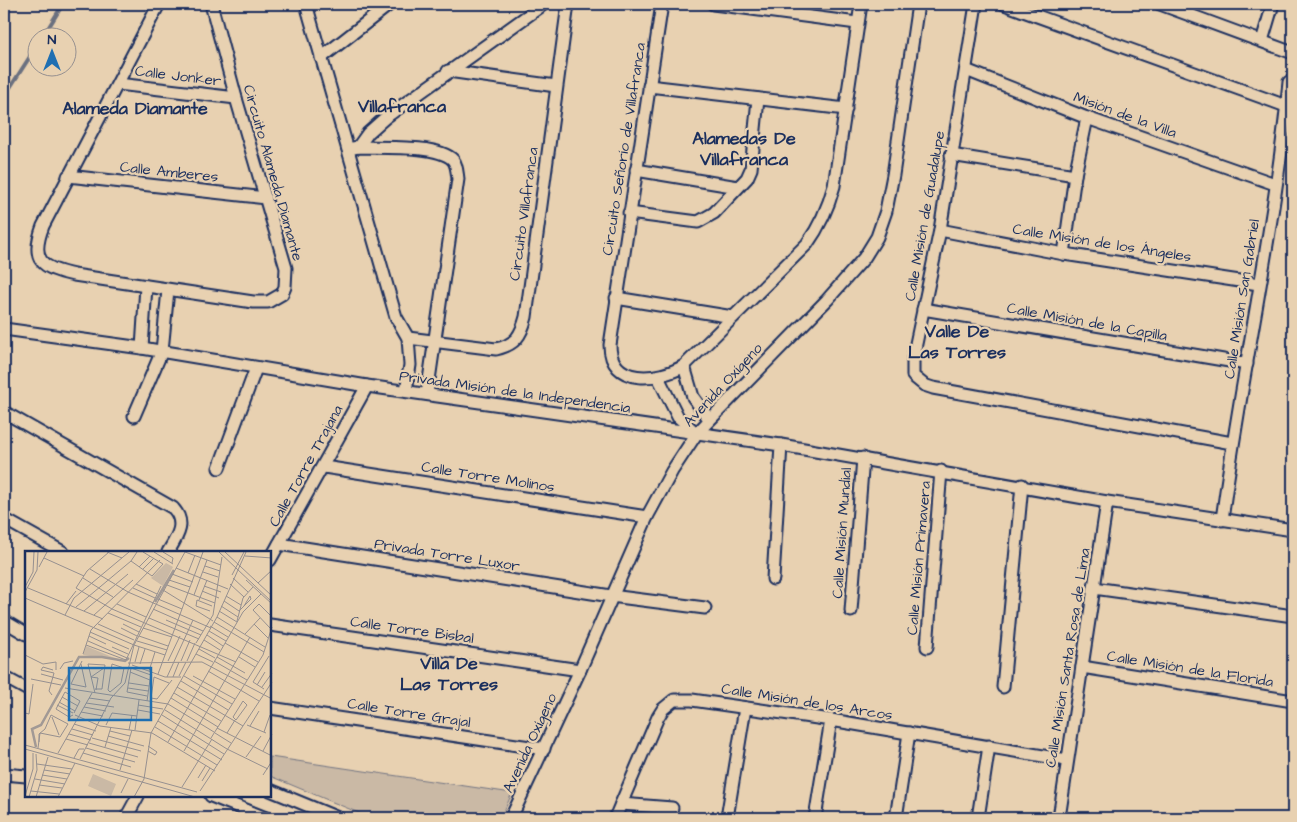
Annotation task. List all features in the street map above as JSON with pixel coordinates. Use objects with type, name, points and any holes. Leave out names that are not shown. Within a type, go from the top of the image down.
[{"type":"street","name":"Circuito Alameda Diamante","points":[[159,4],[41,231],[37,247],[38,257],[44,265],[59,272],[168,290],[253,302],[268,302],[282,294],[285,286],[286,268],[236,98],[211,4]]},
{"type":"street","points":[[306,4],[321,58],[353,148],[396,317],[408,338],[410,365],[406,391]]},
{"type":"street","points":[[321,58],[390,4]]},
{"type":"street","points":[[353,148],[381,121],[448,71],[544,4]]},
{"type":"street","name":"Circuito Villafranca","points":[[408,338],[496,350],[508,347],[519,337],[526,317],[568,4]]},
{"type":"street","name":"Circuito Señorío de Villafranca","points":[[662,4],[616,298],[610,358],[614,365],[624,372],[647,377],[658,377],[684,366],[808,244],[818,229],[827,210],[834,186],[861,4]]},
{"type":"street","points":[[713,4],[857,23]]},
{"type":"street","name":"Avenida Oxígeno","points":[[511,818],[580,670],[647,517],[672,471],[697,433],[709,419],[827,300],[864,258],[877,237],[886,211],[893,175],[918,4]]},
{"type":"street","name":"Calle Misión de Guadalupe","points":[[976,4],[940,230],[923,309],[913,376],[924,385],[1232,443]]},
{"type":"street","points":[[1004,4],[1286,106]]},
{"type":"street","points":[[1160,4],[1185,8],[1293,53]]},
{"type":"street","points":[[1262,41],[1273,4]]},
{"type":"street","name":"Misión de la Villa","points":[[966,70],[1087,118],[1275,184]]},
{"type":"street","points":[[448,71],[556,86]]},
{"type":"street","name":"Calle Misión San Gabriel","points":[[1222,520],[1232,443],[1247,364],[1289,82]]},
{"type":"street","name":"Calle Jonker","points":[[118,84],[236,98]]},
{"type":"street","points":[[649,86],[846,109]]},
{"type":"street","points":[[630,213],[698,222],[714,213],[738,187],[751,169],[758,99]]},
{"type":"street","points":[[1064,254],[1075,175],[1087,118]]},
{"type":"street","points":[[353,148],[437,152],[454,161],[457,168],[458,178],[427,394]]},
{"type":"street","points":[[951,155],[1075,175]]},
{"type":"street","points":[[636,170],[738,187]]},
{"type":"street","name":"Calle Amberes","points":[[68,176],[266,198]]},
{"type":"street","name":"Calle Misión de los Ángeles","points":[[940,230],[1064,254],[1259,284]]},
{"type":"street","points":[[142,348],[146,286]]},
{"type":"street","points":[[134,416],[162,351],[168,290]]},
{"type":"street","points":[[616,298],[733,317]]},
{"type":"street","name":"Calle Misión de la Capilla","points":[[923,309],[1247,364]]},
{"type":"street","name":"Privada Misión de la Independencia","points":[[4,329],[162,351],[367,386],[781,445],[1022,485],[1108,502],[1293,530]]},
{"type":"street","points":[[684,366],[693,396],[709,419]]},
{"type":"street","points":[[219,468],[256,368]]},
{"type":"street","points":[[658,377],[678,417],[697,433]]},
{"type":"street","name":"Calle Torre Trajana","points":[[271,558],[324,467],[367,386]]},
{"type":"street","points":[[4,412],[173,508],[179,515],[180,529],[169,551]]},
{"type":"street","points":[[773,579],[781,445]]},
{"type":"street","name":"Calle Misión Mundial","points":[[851,611],[863,458]]},
{"type":"street","name":"Calle Torre Molinos","points":[[324,467],[647,517]]},
{"type":"street","name":"Calle Misión Primavera","points":[[927,647],[941,471]]},
{"type":"street","points":[[1003,687],[1022,485]]},
{"type":"street","name":"Calle Misión Santa Rosa de Lima","points":[[1059,818],[1108,502]]},
{"type":"street","points":[[4,519],[61,551]]},
{"type":"street","name":"Privada Torre Luxor","points":[[280,544],[611,596],[705,608]]},
{"type":"street","points":[[1094,588],[1293,616]]},
{"type":"street","points":[[4,621],[25,633]]},
{"type":"street","name":"Calle Torre Bisbal","points":[[271,625],[580,670]]},
{"type":"street","name":"Calle Misión de la Florida","points":[[1082,667],[1293,701]]},
{"type":"street","points":[[4,677],[25,688]]},
{"type":"street","name":"Calle Misión de los Arcos","points":[[615,818],[658,717],[668,703],[674,700],[692,700],[831,720],[1067,760]]},
{"type":"street","name":"Calle Torre Grajal","points":[[271,708],[544,749]]},
{"type":"street","points":[[727,818],[745,708]]},
{"type":"street","points":[[815,818],[831,720]]},
{"type":"street","points":[[896,818],[909,733]]},
{"type":"street","points":[[978,818],[990,746]]},
{"type":"street","points":[[4,774],[25,776]]},
{"type":"street","points":[[271,791],[310,813],[338,818]]},
{"type":"street","points":[[126,818],[137,797]]},
{"type":"street","points":[[213,797],[266,818]]},
{"type":"street","points":[[621,804],[672,808]]},
{"type":"shaded area","points":[[271,757],[512,793],[501,818],[371,818],[271,776]]},
{"type":"waterway","points":[[48,28],[63,4]]},
{"type":"waterway","points":[[4,97],[28,60]]},
{"type":"district","name":"Villafranca","points":[[402,106]]},
{"type":"district","name":"Alameda Diamante","points":[[135,108]]},
{"type":"district","name":"Alamedas De Villafranca","points":[[744,148]]},
{"type":"district","name":"Valle De Las Torres","points":[[957,341]]},
{"type":"district","name":"Villa De Las Torres","points":[[449,673]]}]
